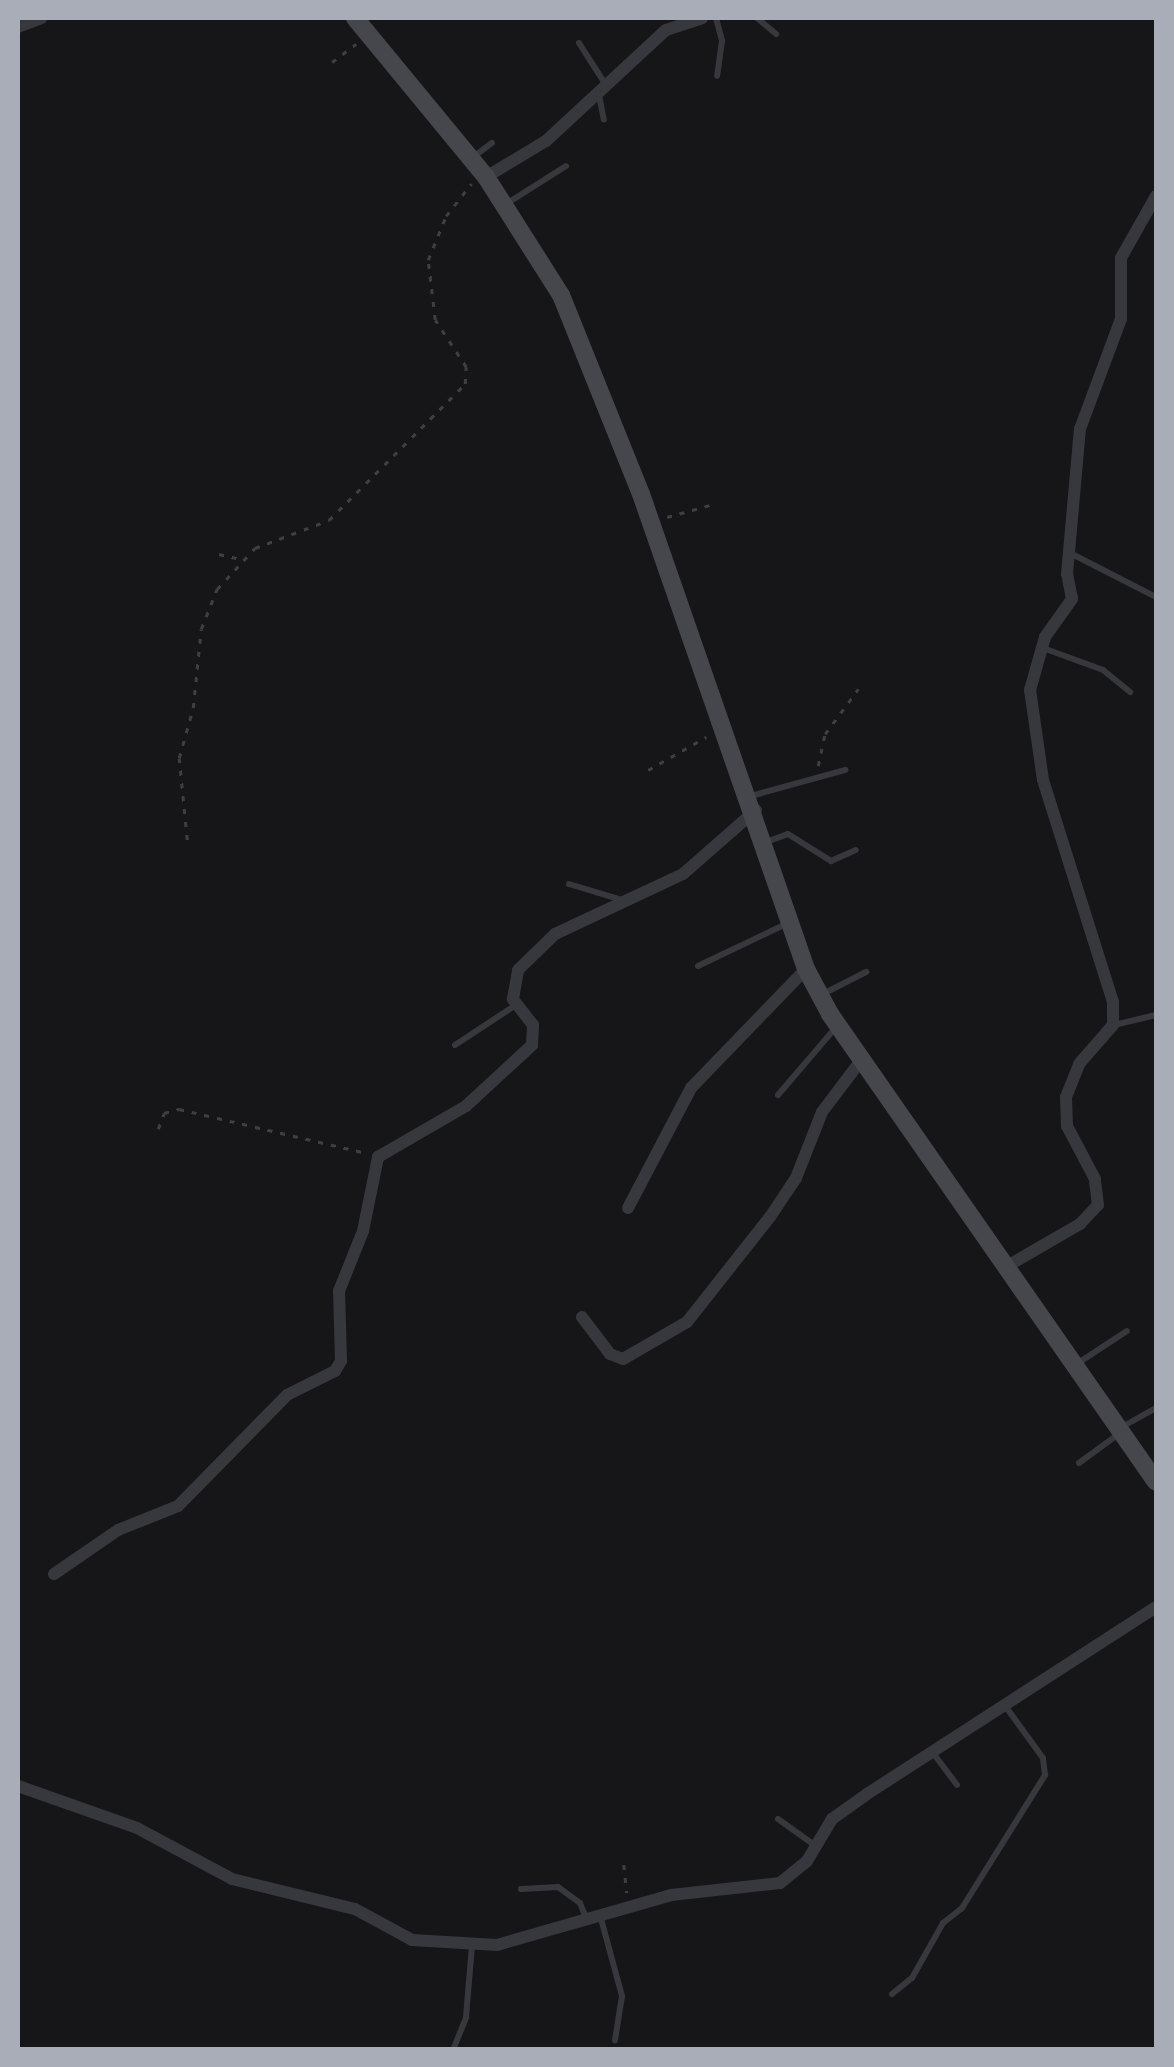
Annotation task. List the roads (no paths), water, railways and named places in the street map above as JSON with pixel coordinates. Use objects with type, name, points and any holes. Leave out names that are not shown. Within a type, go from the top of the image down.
[{"type":"street","points":[[18,28],[40,18]]},
{"type":"street","points":[[356,18],[505,204],[560,296],[651,522],[753,803],[806,969],[820,995],[859,1062],[1156,1482]]},
{"type":"street","points":[[479,169],[546,141],[666,30],[702,18]]},
{"type":"street","points":[[1004,1268],[1080,1224],[1098,1205],[1095,1178],[1066,1126],[1066,1097],[1079,1064],[1113,1026],[1113,1002],[1038,761],[1030,690],[1042,648],[1072,599],[1080,429],[1121,319],[1124,245],[1156,196]]},
{"type":"street","points":[[54,1574],[118,1530],[178,1506],[287,1395],[335,1371],[341,1360],[340,1291],[363,1232],[378,1156],[466,1106],[532,1045],[533,1026],[517,1004],[511,984],[533,953],[555,934],[683,874],[753,803]]},
{"type":"street","points":[[628,1208],[691,1088],[806,969]]},
{"type":"street","points":[[582,1317],[610,1354],[623,1359],[688,1322],[770,1218],[796,1178],[822,1112],[859,1062]]},
{"type":"street","points":[[20,1791],[137,1828],[232,1879],[355,1910],[412,1940],[472,1946],[529,1938],[629,1905],[780,1883],[795,1875],[832,1819],[1156,1607]]},
{"type":"lane","points":[[716,18],[722,41],[717,76]]},
{"type":"lane","points":[[757,18],[776,34]]},
{"type":"lane","points":[[579,42],[602,90],[604,120]]},
{"type":"lane","points":[[479,169],[492,144]]},
{"type":"lane","points":[[505,204],[566,166]]},
{"type":"lane","points":[[1072,554],[1156,597]]},
{"type":"lane","points":[[1042,648],[1103,670],[1130,692]]},
{"type":"lane","points":[[753,803],[845,770]]},
{"type":"lane","points":[[766,842],[788,834],[832,861],[856,850]]},
{"type":"lane","points":[[568,884],[628,902]]},
{"type":"lane","points":[[698,966],[791,921]]},
{"type":"lane","points":[[820,995],[866,972]]},
{"type":"lane","points":[[455,1045],[517,1004]]},
{"type":"lane","points":[[1113,1026],[1156,1015]]},
{"type":"lane","points":[[778,1095],[837,1026]]},
{"type":"lane","points":[[1074,1366],[1127,1330]]},
{"type":"lane","points":[[1079,1463],[1120,1430],[1156,1408]]},
{"type":"lane","points":[[892,1994],[912,1978],[944,1923],[962,1908],[1045,1775],[1043,1758],[1005,1706]]},
{"type":"lane","points":[[932,1752],[957,1784]]},
{"type":"lane","points":[[778,1819],[814,1844]]},
{"type":"lane","points":[[521,1889],[558,1887],[592,1916],[622,1996],[615,2040]]},
{"type":"lane","points":[[453,2050],[466,2017],[472,1946]]}]
